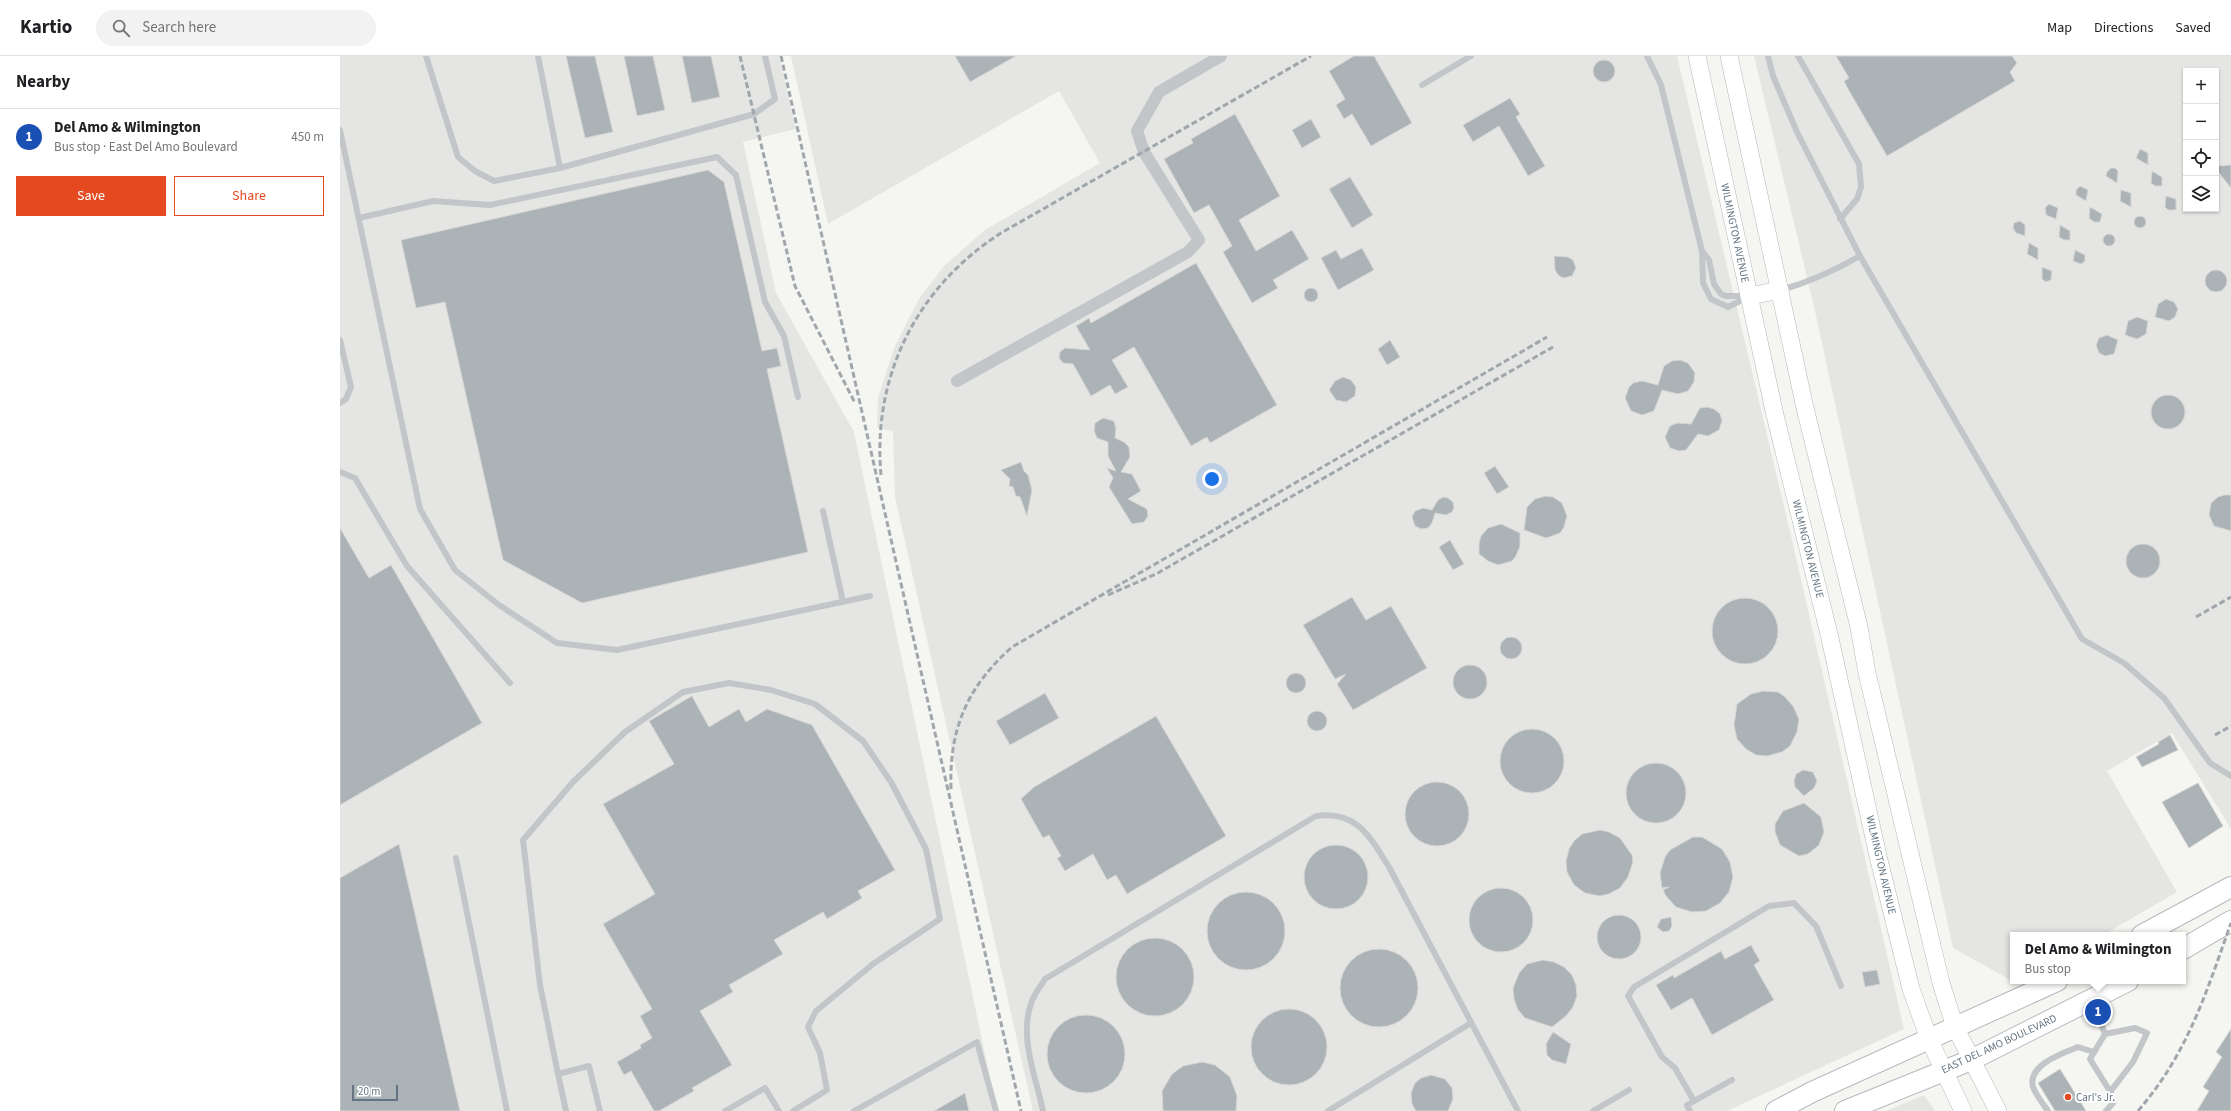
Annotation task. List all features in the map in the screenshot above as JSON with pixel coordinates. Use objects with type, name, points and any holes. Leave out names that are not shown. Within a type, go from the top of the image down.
[{"type":"main road","name":"WILMINGTON AVENUE","points":[[1697,56],[1775,415],[1829,634],[1878,856],[1911,989],[1929,1039],[1963,1111]]},
{"type":"main road","points":[[1728,56],[1805,408],[1859,627],[1869,681],[1941,984],[1955,1027],[1998,1111]]},
{"type":"main road","points":[[1749,296],[1780,290]]},
{"type":"main road","points":[[2148,932],[2231,887]]},
{"type":"main road","points":[[2186,947],[2231,921]]},
{"type":"main road","points":[[1776,1111],[1812,1092],[2050,984]]},
{"type":"main road","name":"EAST DEL AMO BOULEVARD","points":[[1845,1111],[1971,1060],[2122,984]]},
{"type":"street","points":[[957,381],[1188,252],[1199,240],[1144,152],[1138,131],[1159,92],[1221,56]]},
{"type":"lane","points":[[426,56],[458,157],[475,171],[494,181],[560,168],[754,114],[775,99],[765,56]]},
{"type":"lane","points":[[538,56],[560,168]]},
{"type":"lane","points":[[1422,85],[1470,56]]},
{"type":"lane","points":[[1647,56],[1661,85],[1702,251],[1703,283],[1711,299],[1728,308],[1749,296]]},
{"type":"lane","points":[[1768,56],[1784,103],[1840,220],[2082,639],[2124,662],[2164,698],[2210,763],[2231,776]]},
{"type":"lane","points":[[1798,56],[1859,164],[1861,186],[1857,199],[1840,220]]},
{"type":"lane","points":[[340,130],[420,509],[455,570],[499,605],[557,643],[617,650],[870,596]]},
{"type":"lane","points":[[359,218],[433,202],[490,205],[717,158],[736,175],[765,302],[784,336],[798,397]]},
{"type":"lane","points":[[1702,251],[1709,260],[1714,284],[1720,294],[1726,296],[1749,296]]},
{"type":"lane","points":[[1780,290],[1809,282],[1860,256]]},
{"type":"lane","points":[[340,340],[350,387],[346,399],[340,403]]},
{"type":"lane","points":[[340,472],[355,478],[407,566],[510,684]]},
{"type":"lane","points":[[823,511],[843,602]]},
{"type":"lane","points":[[566,1111],[540,985],[523,840],[573,782],[625,732],[683,692],[729,683],[771,690],[816,704],[863,741],[891,782],[926,849],[940,920],[873,964],[816,1011],[808,1027],[820,1053],[827,1090],[794,1111]]},
{"type":"lane","points":[[1043,1111],[1027,1039],[1027,1024],[1032,1001],[1045,979],[1316,816],[1331,814],[1346,817],[1373,842],[1389,867],[1518,1111]]},
{"type":"lane","points":[[456,858],[507,1111]]},
{"type":"lane","points":[[1694,1101],[1675,1068],[1662,1057],[1628,996],[1634,986],[1769,906],[1794,903],[1816,926],[1841,986]]},
{"type":"lane","points":[[2091,1000],[2104,1034],[2090,1059],[2111,1093],[2113,1103],[2106,1111]]},
{"type":"lane","points":[[1332,1110],[1471,1023]]},
{"type":"lane","points":[[2104,1034],[2135,1028],[2147,1033],[2133,1062],[2111,1093]]},
{"type":"lane","points":[[854,1111],[977,1042],[996,1111]]},
{"type":"lane","points":[[2048,1111],[2034,1089],[2032,1081],[2038,1068],[2055,1057],[2078,1047],[2094,1052]]},
{"type":"lane","points":[[558,1074],[589,1066],[600,1111]]},
{"type":"lane","points":[[1690,1111],[1687,1105],[1732,1080]]},
{"type":"lane","points":[[725,1111],[765,1088],[779,1111]]},
{"type":"lane","points":[[1593,1111],[1629,1090]]},
{"type":"shaded area","points":[[340,56],[779,56],[796,129],[743,142],[776,293],[854,432],[997,1111],[340,1111]]},
{"type":"shaded area","points":[[791,56],[1677,56],[1792,540],[1904,1029],[1727,1111],[1033,1111],[895,497],[893,431],[877,428],[878,398],[894,348],[920,297],[945,265],[985,230],[1100,163],[1059,91],[828,224]]},
{"type":"shaded area","points":[[1754,56],[2231,56],[2231,829],[2172,733],[2107,771],[2177,892],[2108,932],[2010,932],[2010,980],[1953,948],[1813,302]]},
{"type":"shaded area","points":[[1924,1095],[1935,1111],[1886,1111]]},
{"type":"building","points":[[566,56],[595,56],[613,132],[585,138]]},
{"type":"building","points":[[624,56],[653,56],[665,110],[637,116]]},
{"type":"building","points":[[682,56],[711,56],[720,97],[692,103]]},
{"type":"building","points":[[955,56],[1016,56],[970,82]]},
{"type":"building","points":[[1354,56],[1374,56],[1412,123],[1371,146],[1352,114],[1344,119],[1336,105],[1345,99],[1329,71]]},
{"type":"building","points":[[1836,56],[2012,56],[2017,63],[2010,72],[2015,81],[1887,156],[1848,89],[1844,81],[1849,78]]},
{"type":"building","points":[[1604,60],[1612,63],[1615,71],[1612,79],[1604,82],[1596,79],[1593,71],[1596,63]]},
{"type":"building","points":[[1510,98],[1520,114],[1516,117],[1545,166],[1528,176],[1499,126],[1473,142],[1463,125]]},
{"type":"building","points":[[1235,114],[1280,196],[1239,220],[1256,251],[1292,230],[1309,259],[1273,280],[1278,288],[1252,303],[1223,252],[1232,246],[1209,205],[1194,213],[1164,159],[1193,143],[1191,139]]},
{"type":"building","points":[[1311,119],[1321,137],[1302,148],[1292,130]]},
{"type":"building","points":[[2140,149],[2148,153],[2148,165],[2136,158]]},
{"type":"building","points":[[2231,165],[2231,188],[2219,173],[2219,166]]},
{"type":"building","points":[[2111,168],[2115,168],[2118,171],[2117,183],[2106,176],[2107,172]]},
{"type":"building","points":[[708,170],[724,182],[762,351],[777,348],[781,366],[767,369],[808,552],[582,603],[503,560],[445,302],[416,308],[401,240]]},
{"type":"building","points":[[2152,171],[2162,177],[2162,186],[2155,186],[2151,183]]},
{"type":"building","points":[[1350,177],[1373,215],[1352,228],[1329,189]]},
{"type":"building","points":[[2080,186],[2088,190],[2086,201],[2076,195],[2076,190]]},
{"type":"building","points":[[2121,190],[2131,193],[2131,207],[2120,201]]},
{"type":"building","points":[[2166,196],[2176,199],[2176,210],[2168,210],[2165,207]]},
{"type":"building","points":[[2049,204],[2058,208],[2056,219],[2046,215],[2045,208]]},
{"type":"building","points":[[2090,207],[2102,214],[2100,222],[2094,222],[2089,218]]},
{"type":"building","points":[[2142,216],[2145,217],[2145,227],[2138,228],[2135,227],[2134,220],[2135,217]]},
{"type":"building","points":[[2020,221],[2025,225],[2025,236],[2016,233],[2013,228],[2014,223]]},
{"type":"building","points":[[2060,225],[2070,231],[2070,240],[2064,240],[2059,237]]},
{"type":"building","points":[[2107,234],[2111,234],[2115,240],[2111,246],[2107,246],[2103,242],[2103,238]]},
{"type":"building","points":[[2029,243],[2038,248],[2038,260],[2027,254]]},
{"type":"building","points":[[1362,248],[1374,270],[1338,290],[1321,258],[1336,250],[1341,259]]},
{"type":"building","points":[[2075,250],[2085,255],[2085,261],[2081,264],[2073,261]]},
{"type":"building","points":[[1554,256],[1568,257],[1573,260],[1576,268],[1572,276],[1563,278],[1558,275],[1555,270]]},
{"type":"building","points":[[1196,263],[1277,405],[1210,443],[1207,437],[1191,446],[1134,347],[1112,360],[1128,387],[1115,394],[1110,385],[1091,396],[1073,364],[1063,363],[1059,358],[1060,352],[1065,348],[1090,350],[1076,326],[1089,318],[1091,323]]},
{"type":"building","points":[[2042,267],[2052,271],[2051,280],[2046,282],[2042,279]]},
{"type":"building","points":[[2216,270],[2224,273],[2227,281],[2224,289],[2216,292],[2208,289],[2205,281],[2208,273]]},
{"type":"building","points":[[1311,288],[1316,290],[1318,295],[1316,300],[1311,302],[1306,300],[1304,295],[1306,290]]},
{"type":"building","points":[[2166,299],[2174,302],[2178,309],[2175,317],[2169,321],[2155,317],[2158,304]]},
{"type":"building","points":[[2137,317],[2148,321],[2146,334],[2137,339],[2125,335],[2128,321]]},
{"type":"building","points":[[2107,335],[2118,340],[2114,354],[2105,356],[2099,353],[2096,345],[2099,338]]},
{"type":"building","points":[[1390,340],[1400,357],[1387,365],[1378,349]]},
{"type":"building","points":[[1680,360],[1688,363],[1695,373],[1694,382],[1688,391],[1678,394],[1662,390],[1654,411],[1642,415],[1631,411],[1625,398],[1629,387],[1633,383],[1642,381],[1658,385],[1664,366],[1672,361]]},
{"type":"building","points":[[1343,377],[1351,380],[1356,387],[1355,396],[1346,402],[1336,400],[1329,390],[1335,381]]},
{"type":"building","points":[[2165,395],[2171,395],[2175,396],[2182,402],[2185,412],[2184,419],[2178,426],[2171,429],[2165,429],[2161,428],[2154,422],[2151,415],[2151,409],[2152,405],[2158,398]]},
{"type":"building","points":[[1707,407],[1714,409],[1720,414],[1722,421],[1719,430],[1708,436],[1698,434],[1686,450],[1679,451],[1670,448],[1665,437],[1670,426],[1677,423],[1691,424],[1700,408]]},
{"type":"building","points":[[1103,418],[1114,421],[1116,429],[1115,438],[1124,442],[1129,447],[1130,457],[1121,472],[1132,474],[1141,491],[1128,499],[1147,509],[1148,516],[1144,522],[1132,524],[1109,487],[1113,478],[1107,468],[1116,471],[1108,456],[1108,442],[1097,438],[1094,431],[1095,423]]},
{"type":"building","points":[[1021,462],[1024,471],[1028,475],[1032,490],[1027,516],[1020,497],[1016,496],[1013,487],[1009,486],[1010,479],[1001,470]]},
{"type":"building","points":[[1495,466],[1509,487],[1497,494],[1484,473]]},
{"type":"building","points":[[2231,495],[2231,531],[2214,526],[2209,515],[2211,503],[2218,497]]},
{"type":"building","points":[[1546,496],[1553,497],[1562,503],[1567,516],[1564,527],[1560,533],[1546,538],[1524,530],[1527,507],[1535,499]]},
{"type":"building","points":[[1443,497],[1448,498],[1453,502],[1454,508],[1452,512],[1446,515],[1435,513],[1432,523],[1428,528],[1421,529],[1415,526],[1412,517],[1415,511],[1423,508],[1432,510],[1438,500]]},
{"type":"building","points":[[1501,524],[1520,533],[1520,546],[1512,561],[1498,565],[1488,561],[1479,554],[1479,543],[1481,536],[1488,528]]},
{"type":"building","points":[[340,528],[369,578],[391,565],[482,723],[340,805]]},
{"type":"building","points":[[1450,540],[1464,564],[1453,570],[1439,547]]},
{"type":"building","points":[[2146,544],[2155,549],[2159,554],[2159,568],[2155,573],[2150,577],[2140,578],[2136,577],[2127,568],[2126,558],[2127,554],[2136,545]]},
{"type":"building","points":[[1352,597],[1366,620],[1391,606],[1427,668],[1353,710],[1337,684],[1346,674],[1335,679],[1303,625]]},
{"type":"building","points":[[1745,598],[1757,601],[1768,608],[1775,619],[1778,631],[1775,643],[1768,654],[1757,661],[1745,664],[1733,661],[1722,654],[1715,643],[1712,631],[1715,619],[1722,608],[1733,601]]},
{"type":"building","points":[[1511,637],[1519,640],[1522,648],[1519,656],[1511,659],[1503,656],[1500,648],[1503,640]]},
{"type":"building","points":[[1473,665],[1482,670],[1486,675],[1486,689],[1482,694],[1477,698],[1467,699],[1463,698],[1454,689],[1453,679],[1454,675],[1463,666]]},
{"type":"building","points":[[1296,673],[1303,676],[1306,683],[1303,690],[1296,693],[1289,690],[1286,683],[1289,676]]},
{"type":"building","points":[[1763,691],[1778,692],[1784,696],[1793,706],[1799,719],[1797,732],[1790,746],[1782,752],[1767,756],[1756,755],[1746,749],[1737,739],[1734,725],[1737,704],[1751,694]]},
{"type":"building","points":[[1045,693],[1059,718],[1010,745],[996,721]]},
{"type":"building","points":[[692,696],[709,727],[739,709],[746,722],[767,709],[812,725],[895,870],[858,891],[862,898],[827,919],[823,912],[774,940],[783,954],[729,985],[733,992],[700,1011],[732,1065],[692,1088],[694,1091],[659,1111],[654,1111],[631,1071],[624,1075],[617,1062],[641,1048],[640,1045],[652,1038],[640,1016],[652,1009],[603,924],[655,894],[603,804],[674,764],[649,721]]},
{"type":"building","points":[[1313,711],[1321,711],[1327,717],[1327,725],[1321,731],[1313,731],[1307,725],[1307,717]]},
{"type":"building","points":[[1156,716],[1226,836],[1127,894],[1116,875],[1107,880],[1093,854],[1065,871],[1057,858],[1061,856],[1049,835],[1043,838],[1021,799],[1034,787]]},
{"type":"building","points":[[1532,729],[1550,735],[1558,743],[1564,761],[1558,779],[1550,787],[1532,793],[1514,787],[1506,779],[1500,761],[1506,743],[1514,735]]},
{"type":"building","points":[[2170,735],[2178,750],[2142,767],[2136,757],[2159,744],[2158,742]]},
{"type":"building","points":[[1656,763],[1672,768],[1677,772],[1681,777],[1686,793],[1681,809],[1677,814],[1672,818],[1656,823],[1640,818],[1635,814],[1631,809],[1626,793],[1631,777],[1635,772],[1640,768]]},
{"type":"building","points":[[1803,770],[1813,772],[1817,781],[1814,788],[1804,796],[1795,787],[1794,781],[1796,774]]},
{"type":"building","points":[[1431,782],[1443,782],[1460,791],[1467,802],[1469,814],[1467,826],[1460,837],[1443,846],[1431,846],[1419,841],[1410,832],[1405,820],[1405,808],[1410,796],[1419,787]]},
{"type":"building","points":[[2198,783],[2223,826],[2189,848],[2162,802]]},
{"type":"building","points":[[1804,803],[1821,817],[1824,832],[1819,845],[1808,854],[1799,856],[1780,845],[1775,832],[1775,824],[1783,811]]},
{"type":"building","points":[[1600,830],[1609,832],[1620,838],[1632,855],[1633,862],[1628,877],[1620,888],[1609,894],[1600,896],[1585,893],[1574,885],[1567,872],[1566,861],[1569,849],[1574,841],[1582,834]]},
{"type":"building","points":[[1693,837],[1702,837],[1722,849],[1730,862],[1733,877],[1729,892],[1720,903],[1706,911],[1692,912],[1676,907],[1666,896],[1663,890],[1669,887],[1662,888],[1660,873],[1665,857],[1670,850]]},
{"type":"building","points":[[399,844],[460,1111],[340,1111],[340,878]]},
{"type":"building","points":[[1336,845],[1354,850],[1359,854],[1363,859],[1368,877],[1363,895],[1359,900],[1354,904],[1336,909],[1318,904],[1313,900],[1309,895],[1304,877],[1309,859],[1313,854],[1318,850]]},
{"type":"building","points":[[1501,888],[1519,894],[1527,902],[1533,920],[1527,938],[1519,946],[1501,952],[1483,946],[1475,938],[1469,920],[1475,902],[1483,894]]},
{"type":"building","points":[[1246,892],[1261,895],[1273,904],[1282,916],[1285,931],[1282,946],[1273,958],[1261,967],[1246,970],[1231,967],[1219,958],[1210,946],[1207,931],[1210,916],[1219,904],[1231,895]]},
{"type":"building","points":[[1615,915],[1623,915],[1628,916],[1635,921],[1640,928],[1640,946],[1635,953],[1628,958],[1615,959],[1607,956],[1600,949],[1597,941],[1597,933],[1600,925],[1607,918]]},
{"type":"building","points":[[1671,917],[1672,926],[1669,931],[1663,932],[1657,927],[1661,919]]},
{"type":"building","points":[[1147,938],[1163,938],[1177,944],[1188,955],[1194,969],[1194,985],[1188,999],[1177,1010],[1163,1016],[1147,1016],[1133,1010],[1122,999],[1116,985],[1116,969],[1122,955],[1133,944]]},
{"type":"building","points":[[1751,945],[1760,961],[1754,965],[1774,1000],[1712,1035],[1692,998],[1671,1010],[1656,985],[1673,975],[1674,978],[1721,951],[1725,959]]},
{"type":"building","points":[[1379,949],[1394,952],[1407,960],[1415,973],[1418,988],[1415,1003],[1407,1016],[1394,1024],[1379,1027],[1364,1024],[1351,1016],[1343,1003],[1340,988],[1343,973],[1351,960],[1364,952]]},
{"type":"building","points":[[1543,960],[1554,962],[1564,967],[1572,975],[1576,985],[1577,996],[1573,1007],[1566,1016],[1552,1027],[1525,1018],[1518,1010],[1514,999],[1513,988],[1519,973],[1527,964]]},
{"type":"building","points":[[1877,970],[1880,984],[1865,987],[1862,972]]},
{"type":"building","points":[[1282,1009],[1296,1009],[1310,1015],[1321,1026],[1327,1040],[1327,1054],[1324,1062],[1316,1074],[1310,1079],[1296,1085],[1282,1085],[1268,1079],[1257,1068],[1251,1054],[1251,1040],[1257,1026],[1268,1015]]},
{"type":"building","points":[[1078,1015],[1094,1015],[1108,1021],[1119,1032],[1125,1046],[1125,1062],[1119,1076],[1108,1087],[1094,1093],[1078,1093],[1064,1087],[1053,1076],[1047,1062],[1047,1046],[1053,1032],[1064,1021]]},
{"type":"building","points":[[2231,1029],[2231,1111],[2197,1111],[2209,1091],[2203,1087],[2222,1057],[2216,1052]]},
{"type":"building","points":[[1553,1032],[1571,1044],[1566,1064],[1552,1060],[1547,1055],[1546,1044]]},
{"type":"building","points":[[1202,1062],[1215,1065],[1230,1077],[1237,1096],[1236,1111],[1163,1111],[1162,1091],[1172,1074],[1183,1066]]},
{"type":"building","points":[[2060,1069],[2086,1111],[2055,1111],[2038,1083]]},
{"type":"building","points":[[1431,1075],[1445,1079],[1452,1088],[1453,1099],[1448,1111],[1416,1111],[1412,1104],[1411,1093],[1415,1083],[1421,1078]]},
{"type":"building","points":[[965,1093],[969,1111],[934,1111]]},
{"type":"railway","points":[[740,56],[795,286],[855,403]]},
{"type":"railway","points":[[781,56],[1021,1111]]},
{"type":"railway","points":[[881,475],[880,438],[884,403],[893,369],[906,337],[924,307],[946,280],[971,255],[1001,233],[1311,56]]},
{"type":"railway","points":[[951,789],[953,747],[964,710],[972,694],[983,678],[996,662],[1012,647],[1547,337]]},
{"type":"railway","points":[[1108,595],[1156,574],[1553,347]]},
{"type":"railway","points":[[2196,617],[2231,597]]},
{"type":"railway","points":[[2215,735],[2231,726]]},
{"type":"railway","points":[[2138,1111],[2170,1067],[2194,1022],[2231,923]]},
{"type":"place","name":"Del Amo & Wilmington","points":[[2098,1012]]},
{"type":"place","name":"Carl's Jr.","points":[[2068,1097]]}]
